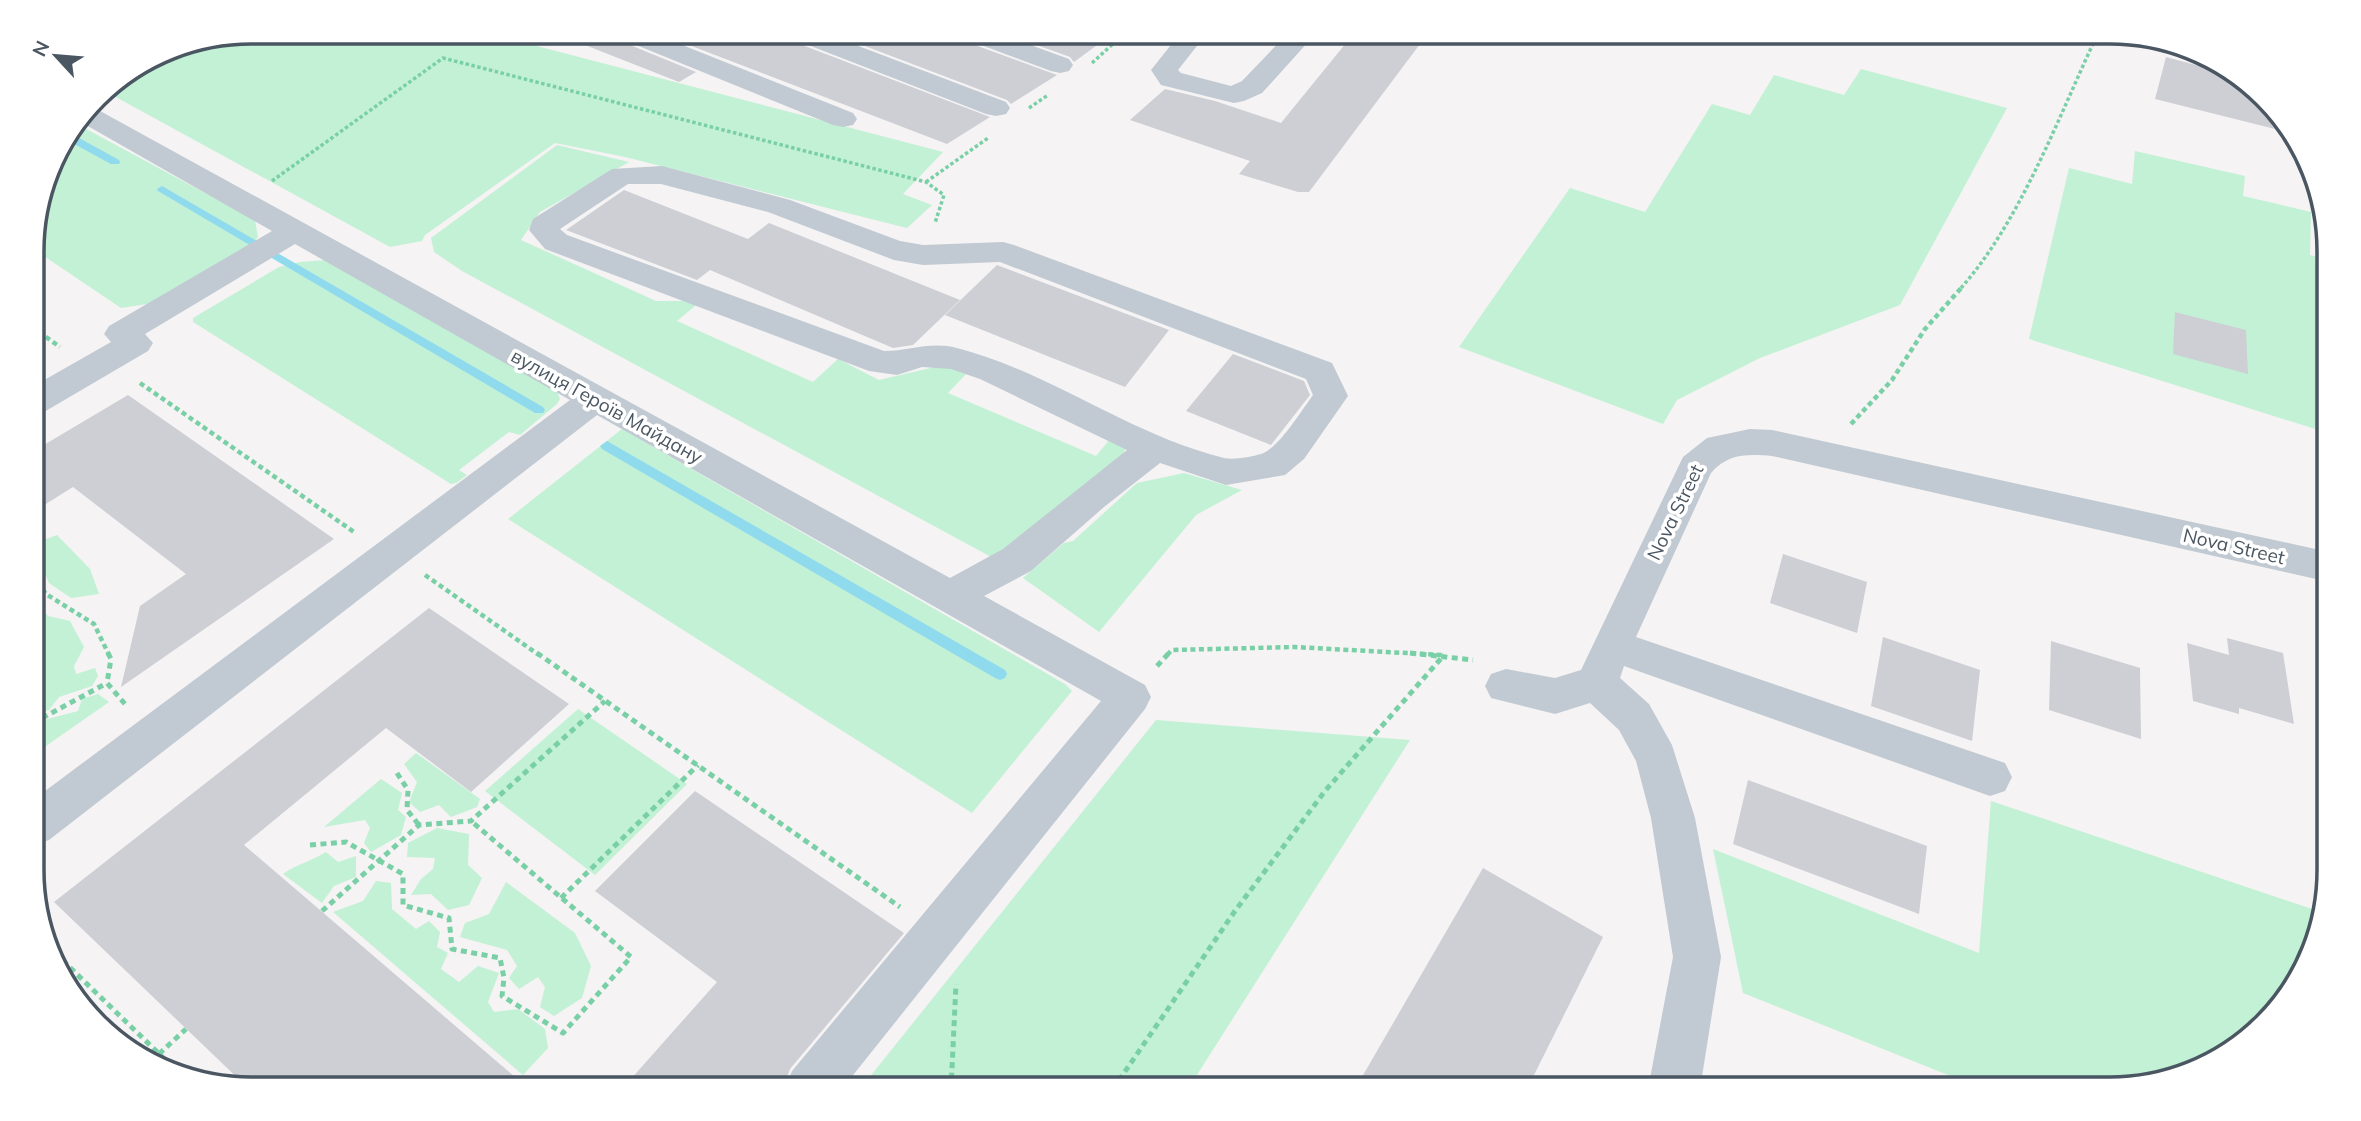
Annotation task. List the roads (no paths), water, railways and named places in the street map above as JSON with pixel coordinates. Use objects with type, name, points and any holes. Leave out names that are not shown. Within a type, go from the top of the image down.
[{"type":"street","points":[[653,44],[843,119]]},
{"type":"street","points":[[826,44],[996,108]]},
{"type":"street","points":[[1000,44],[1060,65]]},
{"type":"street","points":[[1185,44],[1164,70],[1171,79],[1234,96],[1252,87],[1293,44]]},
{"type":"street","name":"вулиця Героїв Майдану","points":[[92,117],[243,202],[287,235],[595,400],[1130,697],[820,1077]]},
{"type":"street","points":[[622,175],[662,175],[779,206],[894,250],[923,255],[1003,253],[1320,371],[1331,396],[1291,450],[1272,466],[1226,472],[1156,448],[992,371],[953,358],[932,356],[897,363],[881,363],[556,242],[544,230],[544,226],[622,175]]},
{"type":"street","points":[[44,395],[287,235]]},
{"type":"street","points":[[44,818],[595,400]]},
{"type":"street","name":"Nova Street","points":[[1597,683],[1612,645],[1696,466],[1704,455],[1733,442],[1752,441],[1822,454],[2317,564]]},
{"type":"street","points":[[949,597],[1017,560],[1091,497],[1156,448]]},
{"type":"street","points":[[1612,645],[1990,777]]},
{"type":"street","points":[[1506,686],[1555,696],[1597,683],[1634,717],[1657,758],[1673,818],[1696,957],[1676,1077]]},
{"type":"waterway","points":[[76,140],[115,162]]},
{"type":"waterway","points":[[162,189],[539,410]]},
{"type":"waterway","points":[[607,446],[1000,674]]}]
